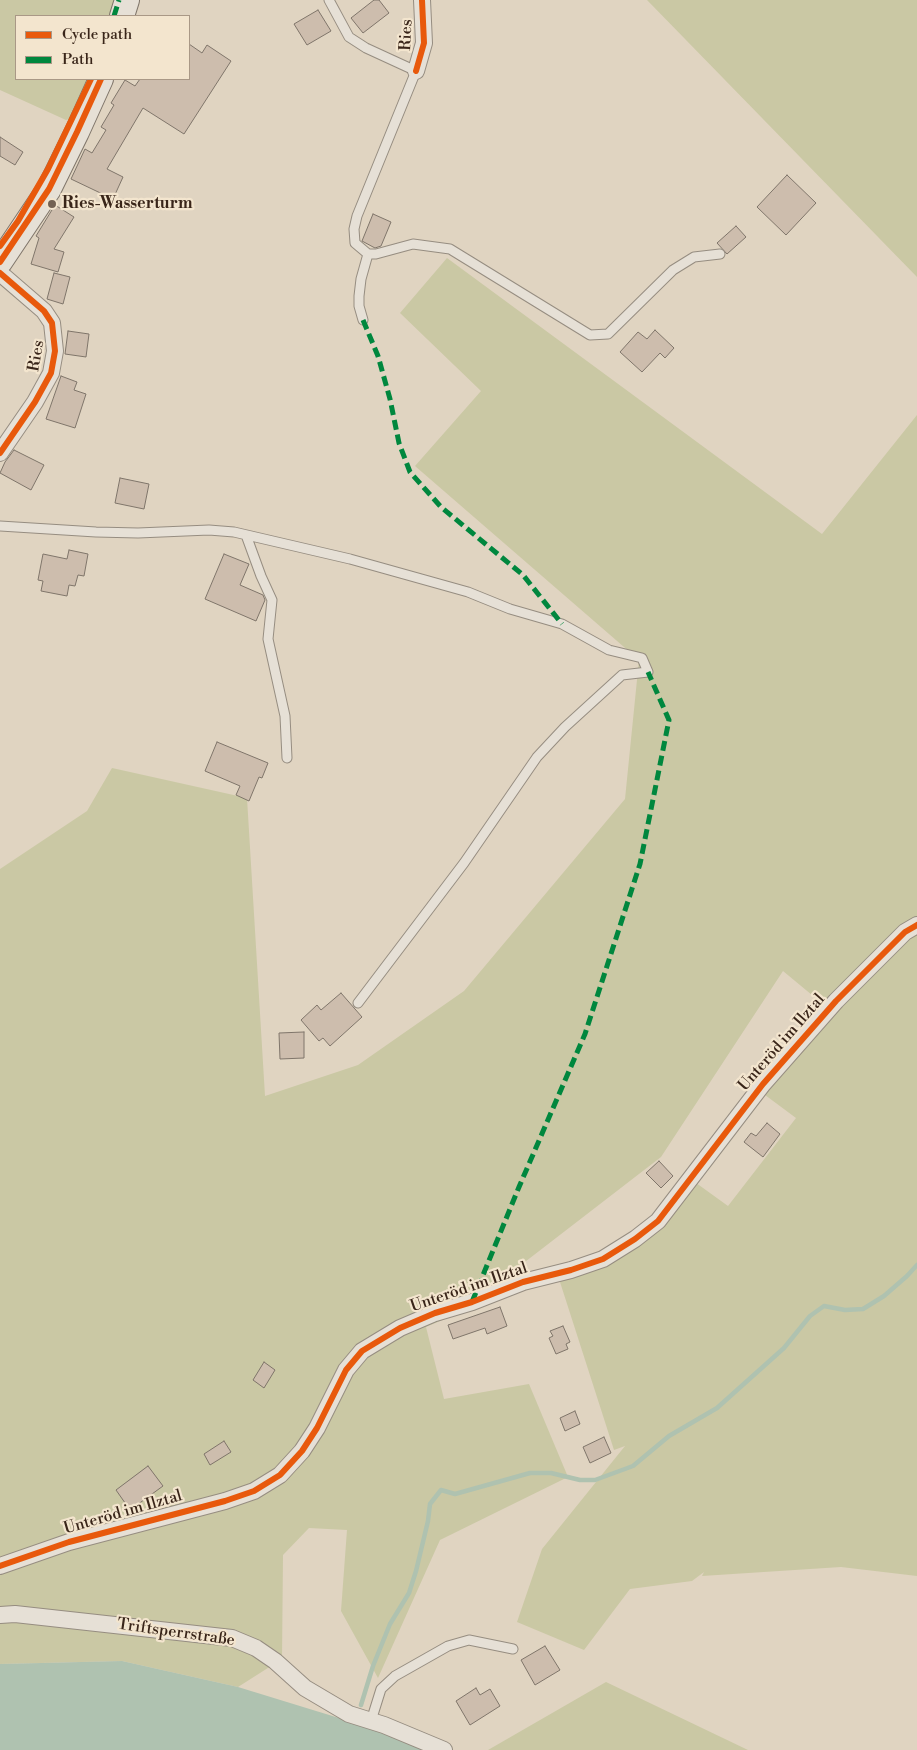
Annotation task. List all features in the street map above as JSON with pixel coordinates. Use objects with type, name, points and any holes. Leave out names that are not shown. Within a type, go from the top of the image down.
[{"type":"street","points":[[122,15],[127,0]]},
{"type":"street","name":"Ries","points":[[416,71],[424,43],[422,0]]},
{"type":"street","points":[[0,262],[49,189],[101,80]]},
{"type":"street","name":"Ries","points":[[0,273],[44,311],[52,323],[55,351],[51,373],[36,402],[0,453]]},
{"type":"street","name":"Unteröd im Ilztal","points":[[0,1566],[69,1542],[225,1501],[254,1491],[280,1474],[302,1451],[317,1428],[346,1370],[362,1351],[400,1328],[523,1282],[571,1270],[603,1259],[635,1239],[658,1221],[763,1084],[836,1001],[905,932],[917,925]]},
{"type":"street","name":"Triftsperrstraße","points":[[0,1615],[15,1614],[232,1638],[256,1648],[275,1661],[305,1688],[349,1714],[413,1736],[444,1750]]},
{"type":"lane","name":"Ries","points":[[329,0],[349,37],[366,48],[416,71],[357,216],[354,229],[355,243],[368,254]]},
{"type":"lane","points":[[363,320],[359,306],[359,296],[361,279],[368,254],[376,254],[413,244],[450,249],[590,335],[608,334],[672,270],[694,257],[720,254]]},
{"type":"lane","points":[[0,526],[121,533],[209,530],[246,534],[350,559],[468,592],[510,609],[562,624],[609,650],[642,658],[648,672],[622,676],[565,727],[537,757],[464,863],[358,1003]]},
{"type":"lane","points":[[246,534],[272,600],[268,639],[285,716],[287,758]]},
{"type":"lane","points":[[371,1721],[381,1689],[395,1676],[448,1646],[469,1640],[513,1649]]},
{"type":"shaded area","points":[[0,0],[119,0],[114,15],[15,15],[15,80],[90,80],[72,118],[66,120],[0,90]]},
{"type":"shaded area","points":[[647,0],[917,0],[917,277]]},
{"type":"shaded area","points":[[447,258],[822,534],[917,415],[917,925],[824,1005],[783,971],[661,1157],[473,1302],[473,1307],[426,1327],[444,1399],[529,1384],[568,1477],[440,1540],[378,1678],[341,1611],[347,1530],[309,1528],[283,1555],[282,1659],[238,1687],[122,1661],[0,1664],[0,869],[87,811],[112,768],[247,798],[265,1096],[358,1065],[464,991],[625,799],[639,660],[415,466],[481,391],[400,313]]},
{"type":"shaded area","points":[[917,925],[917,1576],[841,1567],[702,1576],[704,1572],[692,1581],[630,1589],[584,1650],[517,1622],[542,1549],[625,1446],[614,1450],[560,1282],[571,1270],[603,1259],[692,1180],[728,1206],[796,1118],[761,1092]]},
{"type":"shaded area","points":[[122,1661],[238,1687],[365,1726],[433,1750],[0,1750],[0,1664]]},
{"type":"shaded area","points":[[606,1682],[748,1750],[488,1750]]},
{"type":"building","points":[[374,0],[379,0],[389,13],[363,33],[351,18]]},
{"type":"building","points":[[318,10],[331,31],[307,45],[294,24]]},
{"type":"building","points":[[190,45],[202,53],[207,45],[231,61],[184,134],[143,108],[107,169],[123,177],[113,199],[71,179],[85,149],[92,153],[106,130],[101,127],[114,105],[111,103],[125,80],[135,86],[139,80],[190,80]]},
{"type":"building","points":[[0,137],[23,152],[15,165],[0,156]]},
{"type":"building","points":[[787,175],[816,203],[786,235],[757,207]]},
{"type":"building","points":[[55,205],[74,217],[54,249],[64,252],[58,272],[31,264],[39,238],[36,236]]},
{"type":"building","points":[[373,214],[391,222],[381,246],[375,248],[362,241]]},
{"type":"building","points":[[736,226],[746,237],[727,254],[717,243]]},
{"type":"building","points":[[54,273],[70,277],[63,304],[47,299]]},
{"type":"building","points":[[655,330],[674,348],[665,358],[660,353],[642,372],[620,352],[638,332],[647,339]]},
{"type":"building","points":[[68,331],[89,334],[86,357],[65,354]]},
{"type":"building","points":[[61,376],[77,382],[74,390],[86,394],[75,428],[46,419]]},
{"type":"building","points":[[14,450],[44,465],[31,490],[0,473]]},
{"type":"building","points":[[120,478],[149,484],[144,509],[115,503]]},
{"type":"building","points":[[69,550],[88,554],[84,576],[78,575],[75,586],[69,585],[67,596],[41,591],[43,581],[38,580],[43,554],[67,559]]},
{"type":"building","points":[[224,554],[249,564],[240,585],[263,595],[265,600],[256,621],[205,599]]},
{"type":"building","points":[[217,742],[268,763],[262,778],[259,777],[249,801],[236,795],[240,786],[205,771]]},
{"type":"building","points":[[341,993],[362,1017],[330,1046],[323,1038],[319,1041],[301,1020],[317,1005],[321,1010]]},
{"type":"building","points":[[304,1032],[304,1058],[280,1059],[279,1033]]},
{"type":"building","points":[[767,1123],[780,1134],[763,1157],[744,1142],[751,1133],[756,1136]]},
{"type":"building","points":[[659,1161],[673,1176],[661,1188],[646,1173]]},
{"type":"building","points":[[500,1307],[507,1326],[487,1334],[485,1328],[453,1339],[448,1325]]},
{"type":"building","points":[[563,1326],[570,1342],[566,1344],[568,1349],[556,1354],[549,1338],[553,1336],[550,1331]]},
{"type":"building","points":[[264,1362],[275,1370],[264,1388],[253,1380]]},
{"type":"building","points":[[575,1411],[580,1424],[565,1431],[560,1418]]},
{"type":"building","points":[[604,1437],[611,1453],[590,1463],[583,1447]]},
{"type":"building","points":[[224,1441],[231,1452],[210,1465],[204,1454]]},
{"type":"building","points":[[148,1466],[163,1486],[130,1510],[116,1490]]},
{"type":"building","points":[[545,1646],[560,1670],[535,1685],[521,1660]]},
{"type":"building","points":[[476,1688],[480,1695],[490,1689],[500,1706],[470,1725],[456,1701]]},
{"type":"waterway","points":[[361,1705],[373,1666],[390,1624],[409,1593],[428,1521],[430,1504],[441,1490],[455,1494],[530,1473],[551,1473],[580,1480],[595,1480],[633,1466],[669,1436],[717,1408],[784,1348],[810,1316],[824,1306],[845,1310],[863,1309],[884,1296],[917,1265]]},
{"type":"marked path","points":[[114,15],[119,0]]},
{"type":"marked path","points":[[363,320],[378,356],[390,399],[399,443],[410,472],[441,507],[523,575],[562,624]]},
{"type":"marked path","points":[[472,1302],[585,1034],[640,864],[669,720],[648,672]]},
{"type":"cycle path","points":[[416,71],[424,43],[422,0]]},
{"type":"cycle path","points":[[0,246],[18,221],[48,169],[91,80]]},
{"type":"cycle path","points":[[0,262],[49,189],[101,80]]},
{"type":"cycle path","points":[[0,273],[44,311],[52,323],[55,351],[51,373],[35,402],[0,453]]},
{"type":"cycle path","points":[[0,1566],[69,1542],[225,1501],[254,1491],[280,1475],[302,1451],[317,1428],[346,1370],[362,1351],[400,1328],[435,1313],[472,1302],[523,1282],[571,1270],[603,1259],[635,1239],[658,1221],[763,1084],[836,1001],[905,932],[917,925]]},
{"type":"place","name":"Ries-Wasserturm","points":[[52,204]]}]
